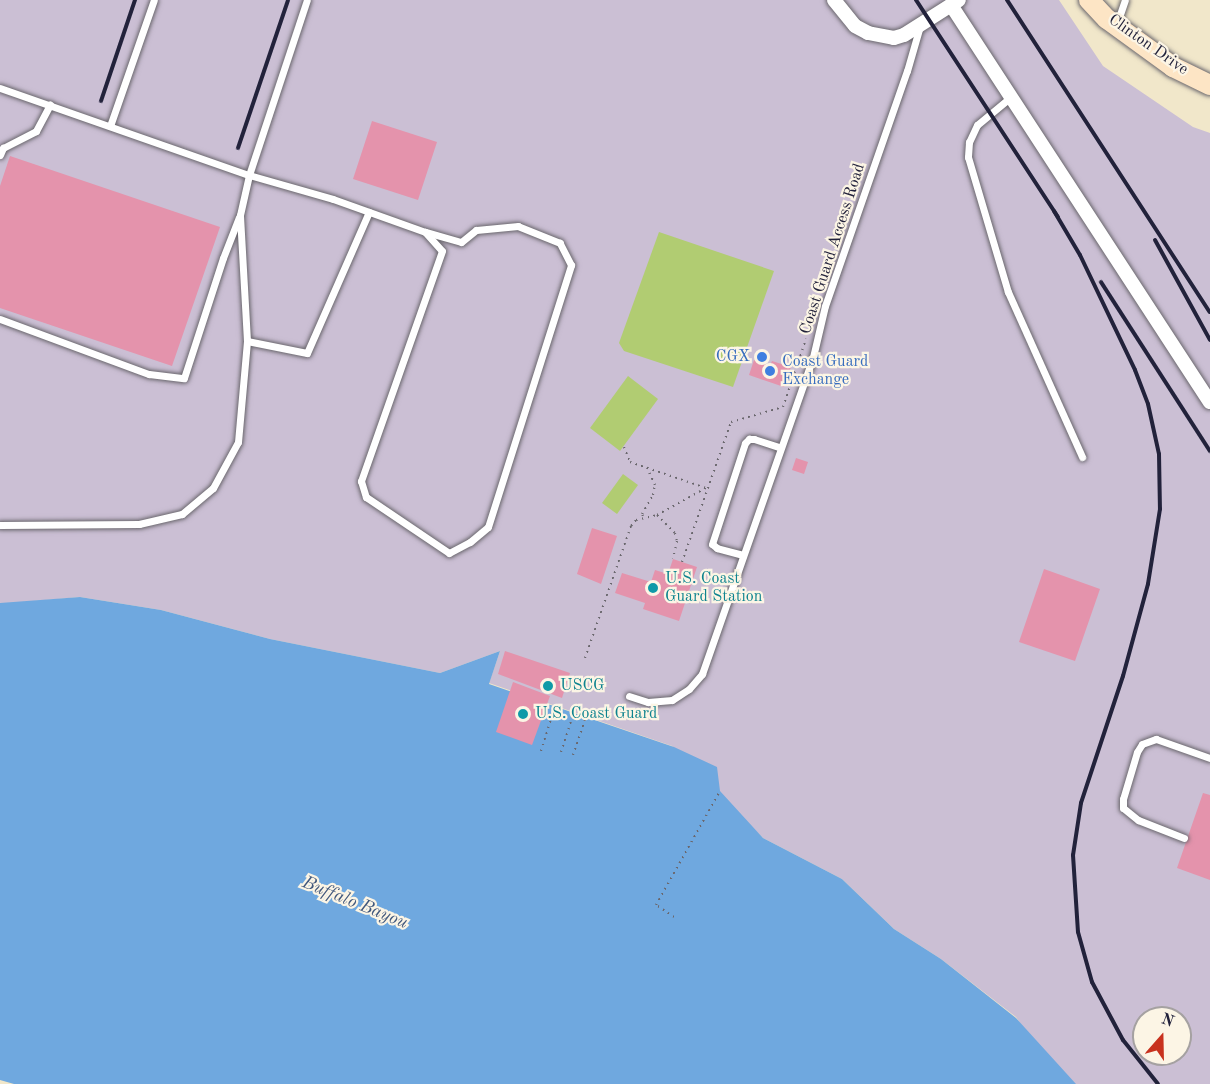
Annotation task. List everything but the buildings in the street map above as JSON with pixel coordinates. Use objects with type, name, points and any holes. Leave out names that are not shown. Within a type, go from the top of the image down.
[{"type":"main road","name":"Clinton Drive","points":[[1089,0],[1117,26],[1173,67],[1210,85]]},
{"type":"street","points":[[834,0],[855,26],[882,38],[904,35],[955,3],[1012,96],[1210,402]]},
{"type":"lane","points":[[110,126],[154,0]]},
{"type":"lane","points":[[0,319],[149,374],[184,378],[223,258],[240,215],[249,175],[308,0]]},
{"type":"lane","points":[[1117,26],[1125,0]]},
{"type":"lane","name":"Coast Guard Access Road","points":[[629,696],[648,702],[672,700],[702,674],[813,357],[825,306],[907,71],[920,24]]},
{"type":"lane","points":[[0,88],[249,175],[461,242],[476,230],[518,226],[560,243],[571,265],[488,527],[471,542],[448,553],[366,497],[362,481],[442,251],[425,232]]},
{"type":"lane","points":[[1012,96],[977,125],[969,142],[968,157],[1008,292],[1082,457]]},
{"type":"lane","points":[[0,155],[3,148],[36,131],[50,105]]},
{"type":"lane","points":[[247,341],[307,353],[369,212]]},
{"type":"lane","points":[[0,525],[139,524],[182,513],[213,488],[238,442],[247,341],[240,215]]},
{"type":"lane","points":[[743,555],[717,548],[712,544],[745,443],[749,439],[754,439],[781,448]]},
{"type":"lane","points":[[1184,838],[1137,820],[1123,808],[1123,799],[1134,762],[1142,744],[1156,739],[1210,758]]},
{"type":"path","points":[[682,562],[731,422],[783,407],[808,332]]},
{"type":"path","points":[[624,447],[627,460],[706,488]]},
{"type":"path","points":[[644,516],[642,514],[653,495],[655,485],[646,468]]},
{"type":"path","points":[[585,658],[631,526],[644,516],[657,515],[706,488]]},
{"type":"path","points":[[657,515],[675,532],[677,541],[673,559]]},
{"type":"path","points":[[541,751],[555,706]]},
{"type":"path","points":[[561,752],[574,712]]},
{"type":"path","points":[[573,755],[586,717]]},
{"type":"path","points":[[674,917],[656,905],[720,791]]},
{"type":"shaded area","points":[[0,0],[1059,0],[1103,66],[1193,127],[1210,133],[1210,1084],[1062,1084],[1016,1017],[941,959],[894,929],[842,879],[763,838],[672,746],[489,683],[500,651],[440,673],[270,639],[161,610],[80,597],[0,604]]},
{"type":"green space","points":[[659,232],[774,271],[733,387],[624,351],[619,343]]},
{"type":"green space","points":[[628,376],[658,399],[620,451],[590,428]]},
{"type":"green space","points":[[623,474],[638,485],[617,514],[602,503]]},
{"type":"water","name":"Buffalo Bayou","points":[[80,597],[161,610],[270,639],[440,673],[500,651],[489,684],[674,747],[717,767],[720,791],[763,838],[842,879],[894,929],[941,959],[1016,1018],[1076,1084],[14,1084],[0,1080],[0,603]]},
{"type":"railway","points":[[101,101],[135,0]]},
{"type":"railway","points":[[238,148],[288,0]]},
{"type":"railway","points":[[916,0],[1058,217]]},
{"type":"railway","points":[[1007,0],[1210,312]]},
{"type":"railway","points":[[1054,211],[1080,255],[1135,370],[1148,404],[1159,454],[1160,509],[1148,584],[1123,676],[1081,803],[1073,855],[1078,932],[1092,982],[1123,1040],[1158,1084]]},
{"type":"railway","points":[[1155,240],[1210,340]]},
{"type":"railway","points":[[1101,282],[1210,451]]},
{"type":"place","name":"CGX","points":[[762,357]]},
{"type":"place","name":"Coast Guard Exchange","points":[[770,371]]},
{"type":"place","name":"U.S. Coast Guard Station","points":[[653,588]]},
{"type":"place","name":"USCG","points":[[548,686]]},
{"type":"place","name":"U.S. Coast Guard","points":[[523,714]]}]
